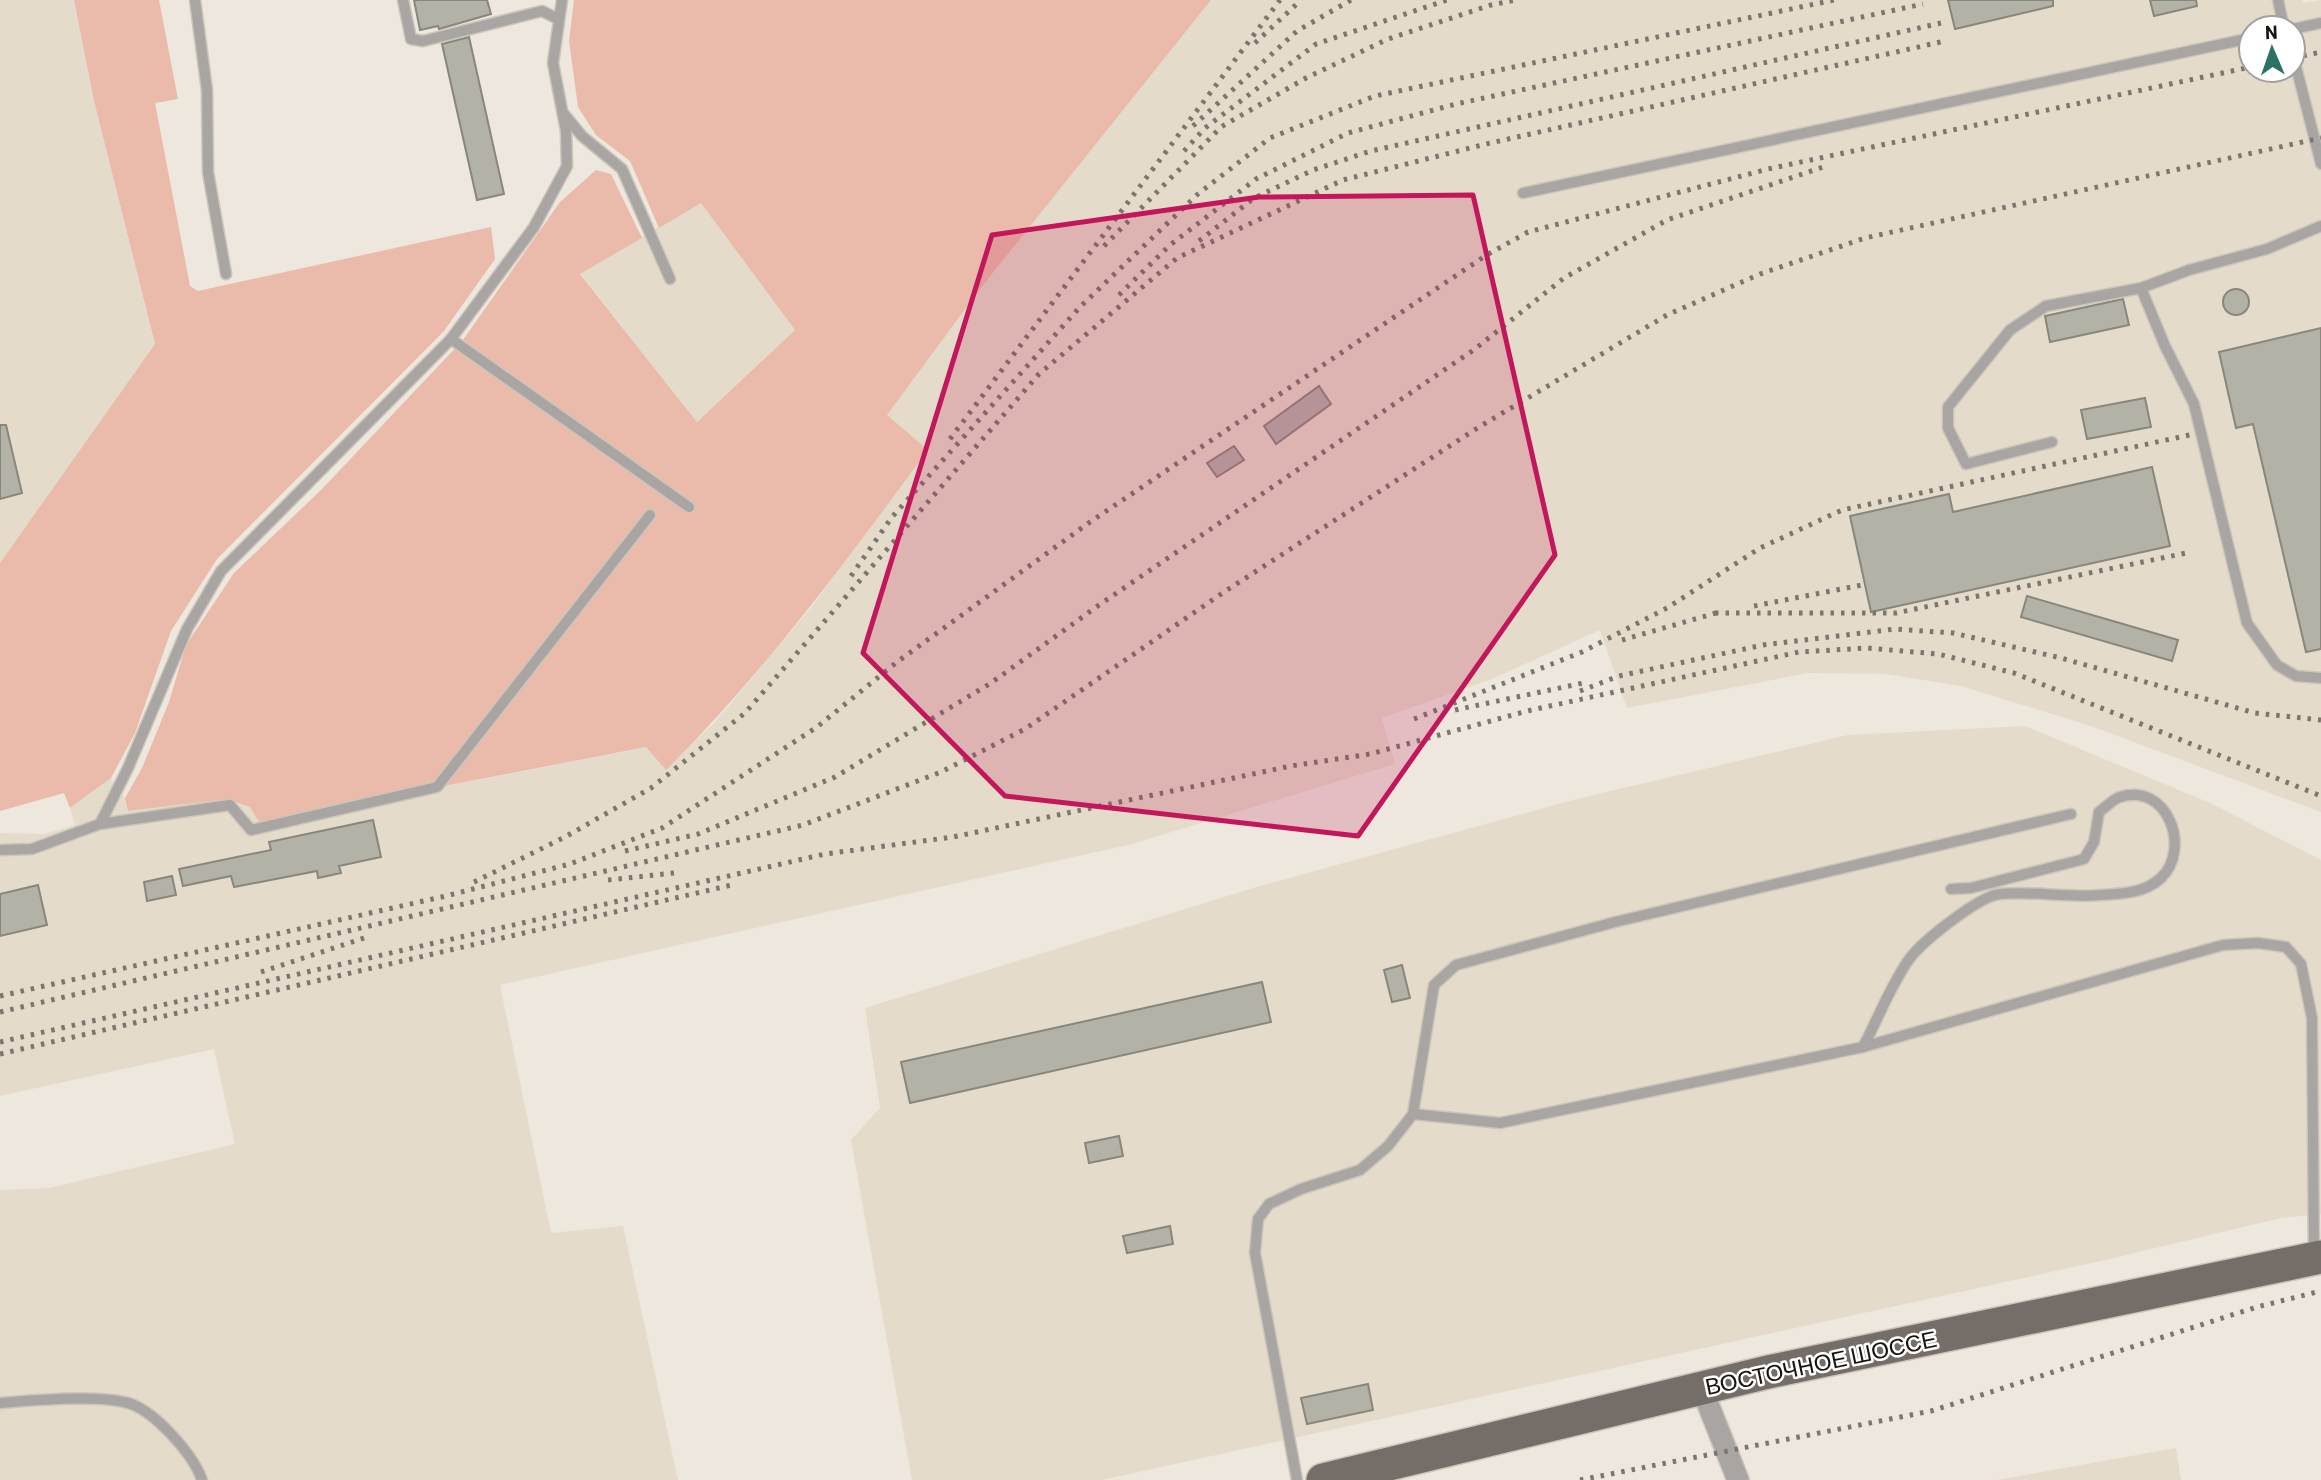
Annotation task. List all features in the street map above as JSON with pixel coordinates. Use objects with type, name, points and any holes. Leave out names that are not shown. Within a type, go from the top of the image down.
[{"type":"main road","name":"ВОСТОЧНОЕ ШОССЕ","points":[[1323,1480],[1768,1372],[2317,1258]]},
{"type":"street","points":[[1702,1389],[1738,1480]]},
{"type":"lane","points":[[195,0],[206,90],[208,172],[226,274]]},
{"type":"lane","points":[[403,0],[411,39],[424,41],[542,11],[558,19]]},
{"type":"lane","points":[[100,824],[128,768],[187,629],[221,572],[451,339],[534,226],[567,166],[563,111],[553,63],[562,0]]},
{"type":"lane","points":[[1523,193],[2237,41]]},
{"type":"lane","points":[[2300,84],[2321,164]]},
{"type":"lane","points":[[563,111],[582,136],[622,169],[670,279]]},
{"type":"lane","points":[[2052,442],[1966,464],[1948,428],[1948,407],[2011,330],[2046,306],[2141,288],[2189,270],[2267,249],[2321,226]]},
{"type":"lane","points":[[2141,288],[2165,346],[2194,404],[2247,623],[2277,666],[2296,676],[2321,678]]},
{"type":"lane","points":[[451,339],[689,507]]},
{"type":"lane","points":[[0,850],[32,849],[100,824],[230,805],[251,830],[437,787],[650,515]]},
{"type":"lane","points":[[1863,1047],[1911,957],[1970,906],[1998,894],[2078,897],[2134,893],[2162,877],[2175,850],[2173,827],[2164,808],[2146,796],[2120,797],[2099,812],[2094,842],[2084,859],[1972,888],[1951,889]]},
{"type":"lane","points":[[1297,1480],[1255,1253],[1258,1219],[1269,1204],[1301,1189],[1360,1170],[1388,1146],[1413,1114],[1434,985],[1456,965],[1615,922],[2071,814]]},
{"type":"lane","points":[[1413,1114],[1500,1123],[1863,1047],[2223,945],[2258,943],[2286,947],[2301,964],[2312,1018],[2317,1258]]},
{"type":"lane","points":[[0,1403],[126,1402],[169,1430],[197,1465],[202,1480]]},
{"type":"highlighted area","points":[[1473,195],[1555,555],[1358,836],[1005,796],[863,653],[992,235],[1259,197]]},
{"type":"shaded area","points":[[0,0],[74,0],[94,101],[155,345],[0,563]]},
{"type":"shaded area","points":[[74,0],[159,0],[178,99],[155,103],[190,286],[198,291],[491,227],[495,259],[444,331],[217,559],[171,631],[135,733],[111,778],[70,808],[64,793],[0,811],[0,563],[155,344],[94,101]]},
{"type":"shaded area","points":[[574,0],[1211,0],[980,289],[887,415],[928,450],[771,655],[666,770],[646,747],[259,822],[250,807],[228,799],[128,811],[125,798],[142,768],[169,702],[186,645],[234,573],[322,489],[463,340],[560,202],[596,170],[611,174],[642,238],[580,274],[697,422],[795,330],[701,203],[659,228],[630,161],[596,135],[578,107],[569,41]]},
{"type":"shaded area","points":[[1211,0],[2302,0],[2303,3],[2321,0],[2321,812],[2088,725],[1961,686],[1886,674],[1808,673],[1627,708],[1600,630],[1492,679],[1382,718],[1395,764],[1132,844],[500,985],[551,1233],[623,1226],[678,1480],[0,1480],[0,1190],[49,1188],[235,1144],[214,1049],[0,1096],[0,833],[45,834],[75,825],[70,808],[111,778],[125,798],[128,811],[228,799],[250,807],[260,822],[647,747],[666,769],[715,722],[812,606],[928,450],[886,416],[980,289]]},
{"type":"shaded area","points":[[701,202],[795,330],[697,422],[580,273]]},
{"type":"shaded area","points":[[2025,726],[2210,803],[2321,860],[2321,1214],[2281,1218],[2101,1261],[1102,1480],[912,1480],[851,1140],[880,1108],[865,1008],[1260,886],[1577,799],[1848,735]]},
{"type":"shaded area","points":[[2176,1448],[2181,1480],[1997,1480]]},
{"type":"building","points":[[414,0],[487,0],[491,14],[439,29],[438,26],[420,30]]},
{"type":"building","points":[[1948,0],[2053,0],[2053,6],[1955,29]]},
{"type":"building","points":[[2150,0],[2196,0],[2197,6],[2154,16]]},
{"type":"building","points":[[469,37],[504,194],[477,200],[442,44]]},
{"type":"building","points":[[2236,289],[2245,293],[2249,302],[2245,311],[2236,315],[2227,311],[2223,302],[2227,293]]},
{"type":"building","points":[[2123,299],[2129,325],[2050,342],[2045,316]]},
{"type":"building","points":[[2321,328],[2321,649],[2306,652],[2253,424],[2236,428],[2219,352]]},
{"type":"building","points":[[1319,386],[1331,404],[1276,444],[1264,426]]},
{"type":"building","points":[[2145,398],[2151,427],[2087,439],[2081,410]]},
{"type":"building","points":[[0,425],[6,425],[22,493],[0,499]]},
{"type":"building","points":[[1234,446],[1244,460],[1217,477],[1207,463]]},
{"type":"building","points":[[2152,467],[2170,546],[1871,612],[1850,516],[1949,494],[1953,512]]},
{"type":"building","points":[[2027,596],[2178,640],[2172,661],[2021,617]]},
{"type":"building","points":[[373,820],[381,857],[339,866],[341,873],[318,878],[317,871],[234,887],[231,876],[183,886],[179,869],[271,850],[269,842]]},
{"type":"building","points":[[172,876],[176,895],[147,901],[144,882]]},
{"type":"building","points":[[38,885],[47,925],[0,936],[0,894]]},
{"type":"building","points":[[1402,965],[1410,998],[1392,1002],[1384,970]]},
{"type":"building","points":[[1262,982],[1271,1022],[910,1103],[901,1062]]},
{"type":"building","points":[[1119,1136],[1123,1156],[1089,1163],[1085,1143]]},
{"type":"building","points":[[1170,1226],[1173,1244],[1127,1253],[1123,1236]]},
{"type":"building","points":[[1368,1384],[1373,1410],[1307,1424],[1301,1398]]},
{"type":"railway","points":[[950,439],[1280,0]]},
{"type":"railway","points":[[1255,43],[1301,0]]},
{"type":"railway","points":[[1193,126],[1297,31],[1351,0]]},
{"type":"railway","points":[[1184,151],[1205,128],[1316,44],[1447,0]]},
{"type":"railway","points":[[1104,246],[1221,127],[1306,78],[1388,39],[1491,5],[1516,0]]},
{"type":"railway","points":[[851,576],[892,517],[1080,307],[1198,194],[1270,138],[1375,96],[1834,0]]},
{"type":"railway","points":[[1119,295],[1170,245],[1256,179],[1348,133],[1456,104],[1923,4]]},
{"type":"railway","points":[[1199,241],[1254,198],[1313,170],[1371,151],[1941,23]]},
{"type":"railway","points":[[474,882],[565,837],[651,788],[745,713],[1039,374],[1177,258],[1343,180],[1486,144],[1945,41]]},
{"type":"railway","points":[[2307,55],[2321,52]]},
{"type":"railway","points":[[0,996],[446,896],[570,864],[662,828],[817,727],[897,662],[1090,522],[1485,256],[1528,232],[1768,169],[2237,70]]},
{"type":"railway","points":[[0,1012],[803,825],[941,772],[1025,729],[1224,592],[1479,427],[1667,315],[1760,274],[1865,238],[2321,138]]},
{"type":"railway","points":[[625,851],[698,834],[835,777],[991,683],[1099,605],[1475,349],[1564,278],[1667,220],[1826,166]]},
{"type":"railway","points":[[1414,719],[1582,652],[1667,608],[1760,548],[1842,510],[2194,434]]},
{"type":"railway","points":[[1715,613],[1896,613],[2191,552]]},
{"type":"railway","points":[[1754,606],[1862,585]]},
{"type":"railway","points":[[1622,640],[1723,611]]},
{"type":"railway","points":[[1580,691],[1619,676],[1763,645],[1895,629],[1953,633],[2061,658],[2255,713],[2321,720]]},
{"type":"railway","points":[[0,1042],[825,854],[953,837],[1291,766],[1370,754],[1527,711],[1799,652],[1867,648],[1938,654],[2014,673],[2321,796]]},
{"type":"railway","points":[[1455,710],[1588,682]]},
{"type":"railway","points":[[608,880],[674,873]]},
{"type":"railway","points":[[0,1054],[736,884]]},
{"type":"railway","points":[[261,972],[364,938]]},
{"type":"railway","points":[[1580,1480],[1931,1411],[2257,1307],[2321,1291]]}]
